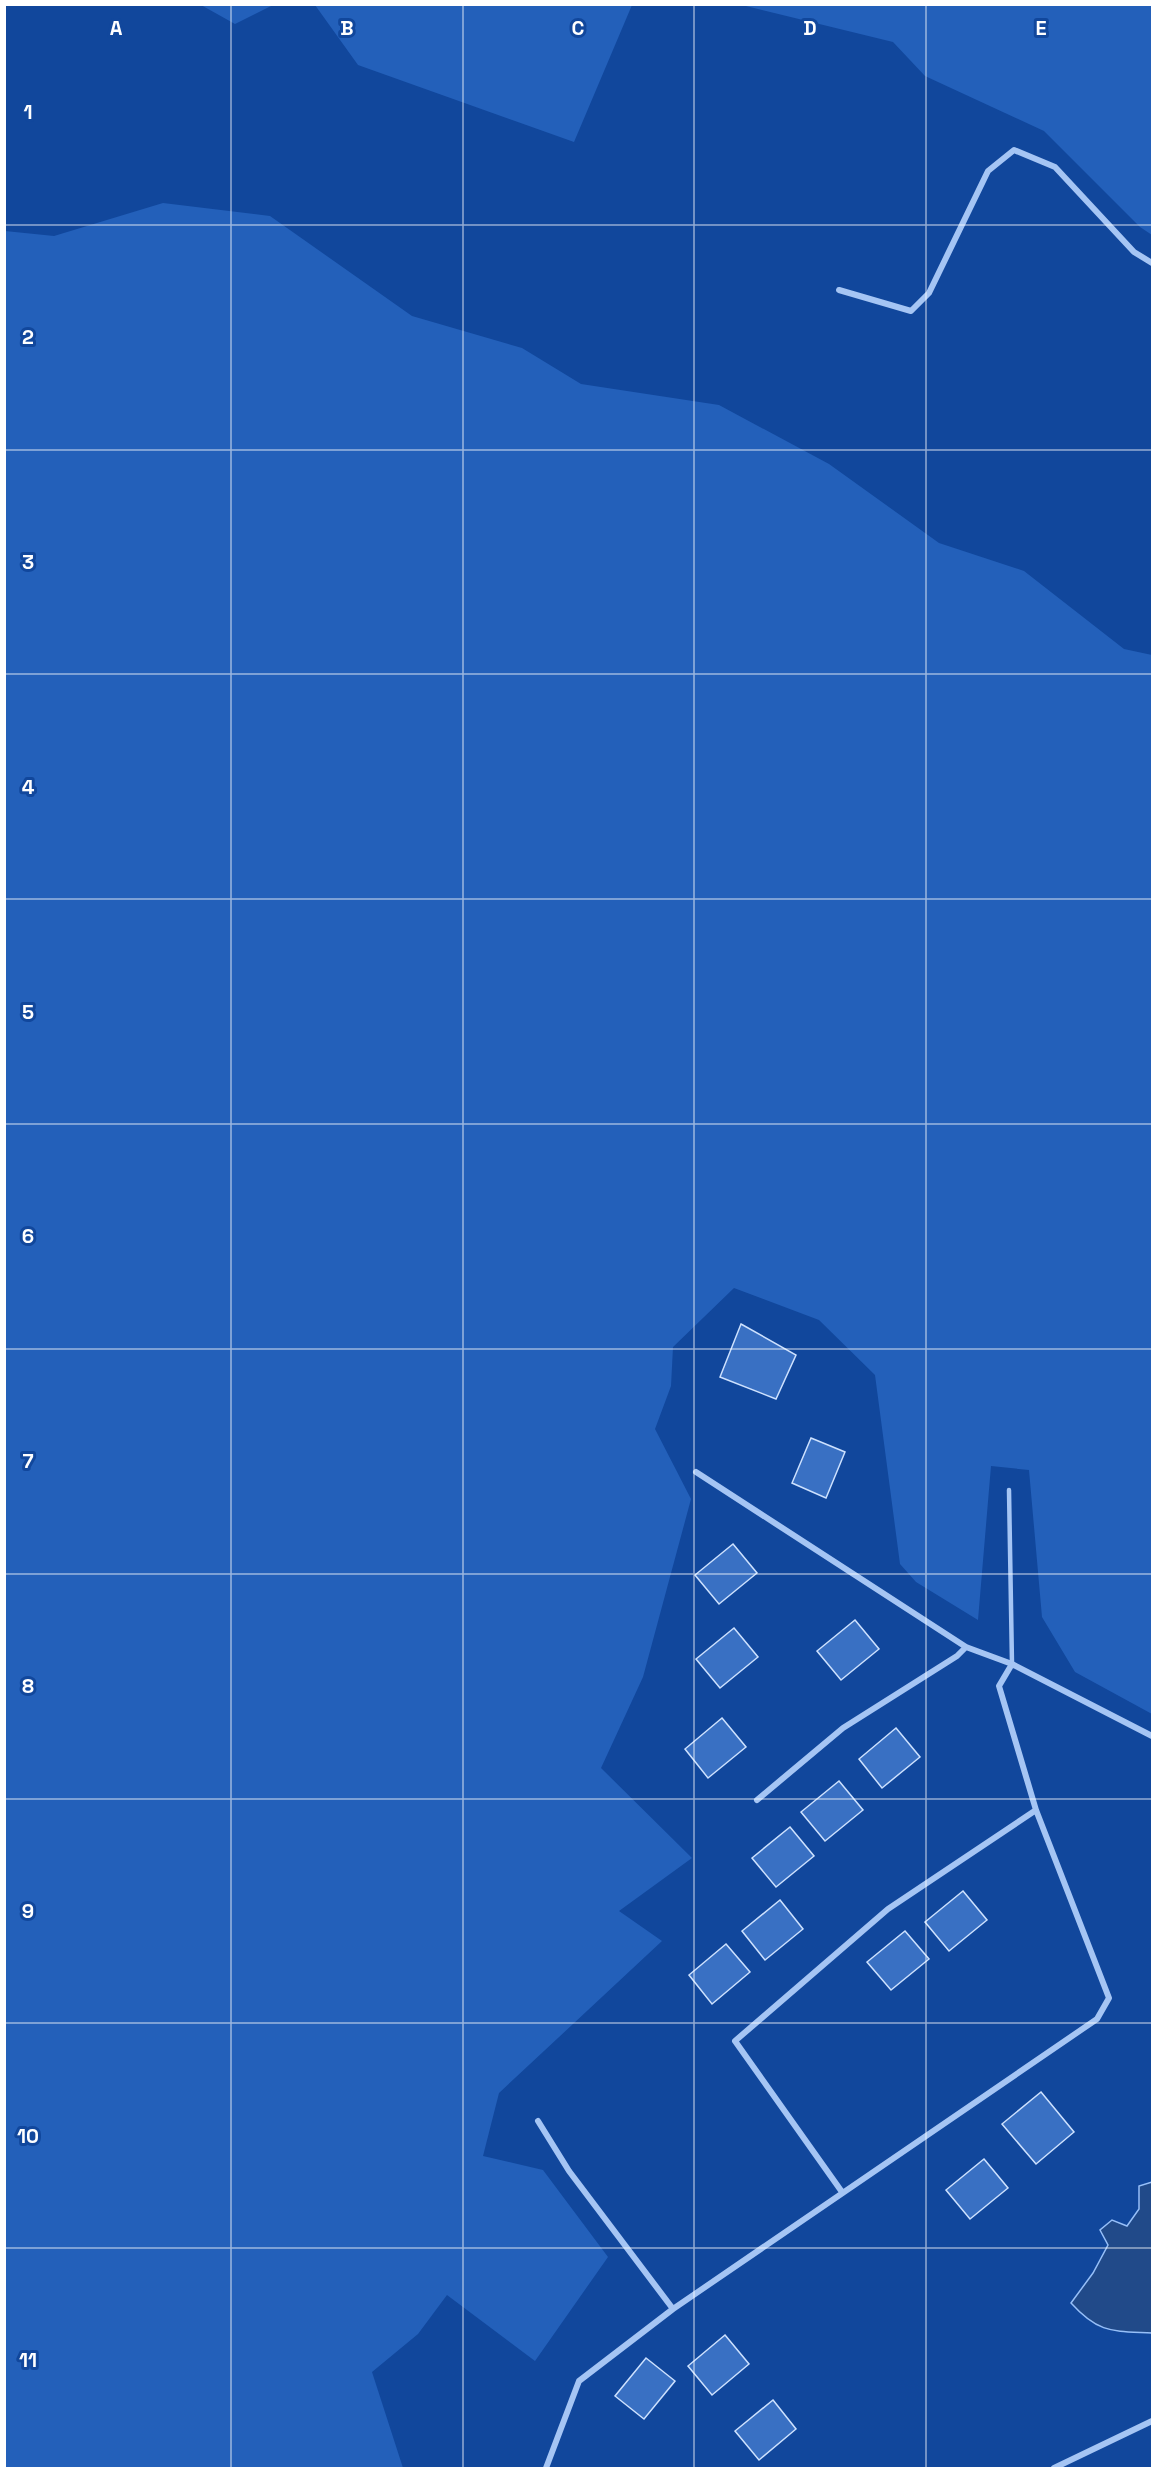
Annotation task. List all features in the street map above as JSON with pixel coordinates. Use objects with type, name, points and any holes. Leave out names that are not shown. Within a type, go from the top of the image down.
[{"type":"street","points":[[839,290],[911,310],[929,293],[988,171],[1014,150],[1055,167],[1134,252],[1152,263]]},
{"type":"street","points":[[696,1472],[966,1647],[1011,1664],[1152,1736]]},
{"type":"street","points":[[757,1800],[843,1728],[957,1656],[966,1647]]},
{"type":"street","points":[[546,2469],[579,2381],[673,2309],[1097,2019],[1109,1998],[1036,1810],[999,1686],[1011,1664]]},
{"type":"street","points":[[842,2192],[735,2041],[888,1909],[1036,1810]]},
{"type":"street","points":[[538,2121],[569,2171],[673,2309]]},
{"type":"street","points":[[1054,2469],[1152,2421]]},
{"type":"lane","points":[[1009,1490],[1011,1664]]},
{"type":"shaded area","points":[[201,5],[273,5],[235,24]]},
{"type":"shaded area","points":[[315,5],[632,5],[574,142],[358,65]]},
{"type":"shaded area","points":[[742,5],[1152,5],[1152,235],[1140,227],[1044,131],[925,76],[893,42]]},
{"type":"shaded area","points":[[163,203],[270,216],[412,316],[522,348],[581,384],[719,405],[829,464],[939,543],[1024,571],[1124,649],[1152,655],[1152,1714],[1075,1672],[1042,1617],[1029,1470],[991,1466],[978,1620],[916,1582],[900,1564],[875,1375],[819,1320],[734,1288],[673,1347],[671,1386],[655,1429],[691,1499],[643,1677],[601,1768],[692,1858],[619,1911],[662,1941],[499,2093],[483,2156],[543,2170],[608,2257],[535,2361],[447,2295],[418,2334],[372,2372],[403,2468],[5,2468],[5,231],[54,236]]},
{"type":"shaded area","points":[[1152,2182],[1152,2333],[1107,2329],[1090,2320],[1071,2303],[1093,2273],[1108,2245],[1100,2230],[1112,2220],[1127,2226],[1139,2209],[1139,2186]]},
{"type":"building","points":[[741,1324],[796,1355],[776,1399],[720,1377]]},
{"type":"building","points":[[811,1438],[845,1452],[826,1498],[792,1483]]},
{"type":"building","points":[[733,1544],[757,1573],[719,1604],[695,1575]]},
{"type":"building","points":[[855,1620],[879,1649],[841,1680],[817,1651]]},
{"type":"building","points":[[734,1628],[758,1657],[720,1688],[696,1659]]},
{"type":"building","points":[[722,1718],[746,1747],[708,1778],[685,1749]]},
{"type":"building","points":[[896,1728],[920,1757],[882,1788],[859,1759]]},
{"type":"building","points":[[839,1781],[863,1810],[825,1841],[801,1812]]},
{"type":"building","points":[[790,1827],[814,1856],[776,1887],[752,1858]]},
{"type":"building","points":[[963,1891],[987,1920],[949,1951],[925,1922]]},
{"type":"building","points":[[780,1900],[803,1929],[765,1960],[742,1931]]},
{"type":"building","points":[[905,1931],[929,1959],[891,1990],[867,1962]]},
{"type":"building","points":[[726,1944],[750,1972],[712,2004],[689,1975]]},
{"type":"building","points":[[1041,2092],[1074,2132],[1036,2164],[1002,2124]]},
{"type":"building","points":[[984,2159],[1008,2188],[970,2219],[946,2190]]},
{"type":"building","points":[[725,2335],[749,2364],[712,2395],[688,2366]]},
{"type":"building","points":[[646,2358],[675,2381],[644,2419],[615,2396]]},
{"type":"building","points":[[773,2400],[796,2429],[759,2460],[735,2431]]}]
